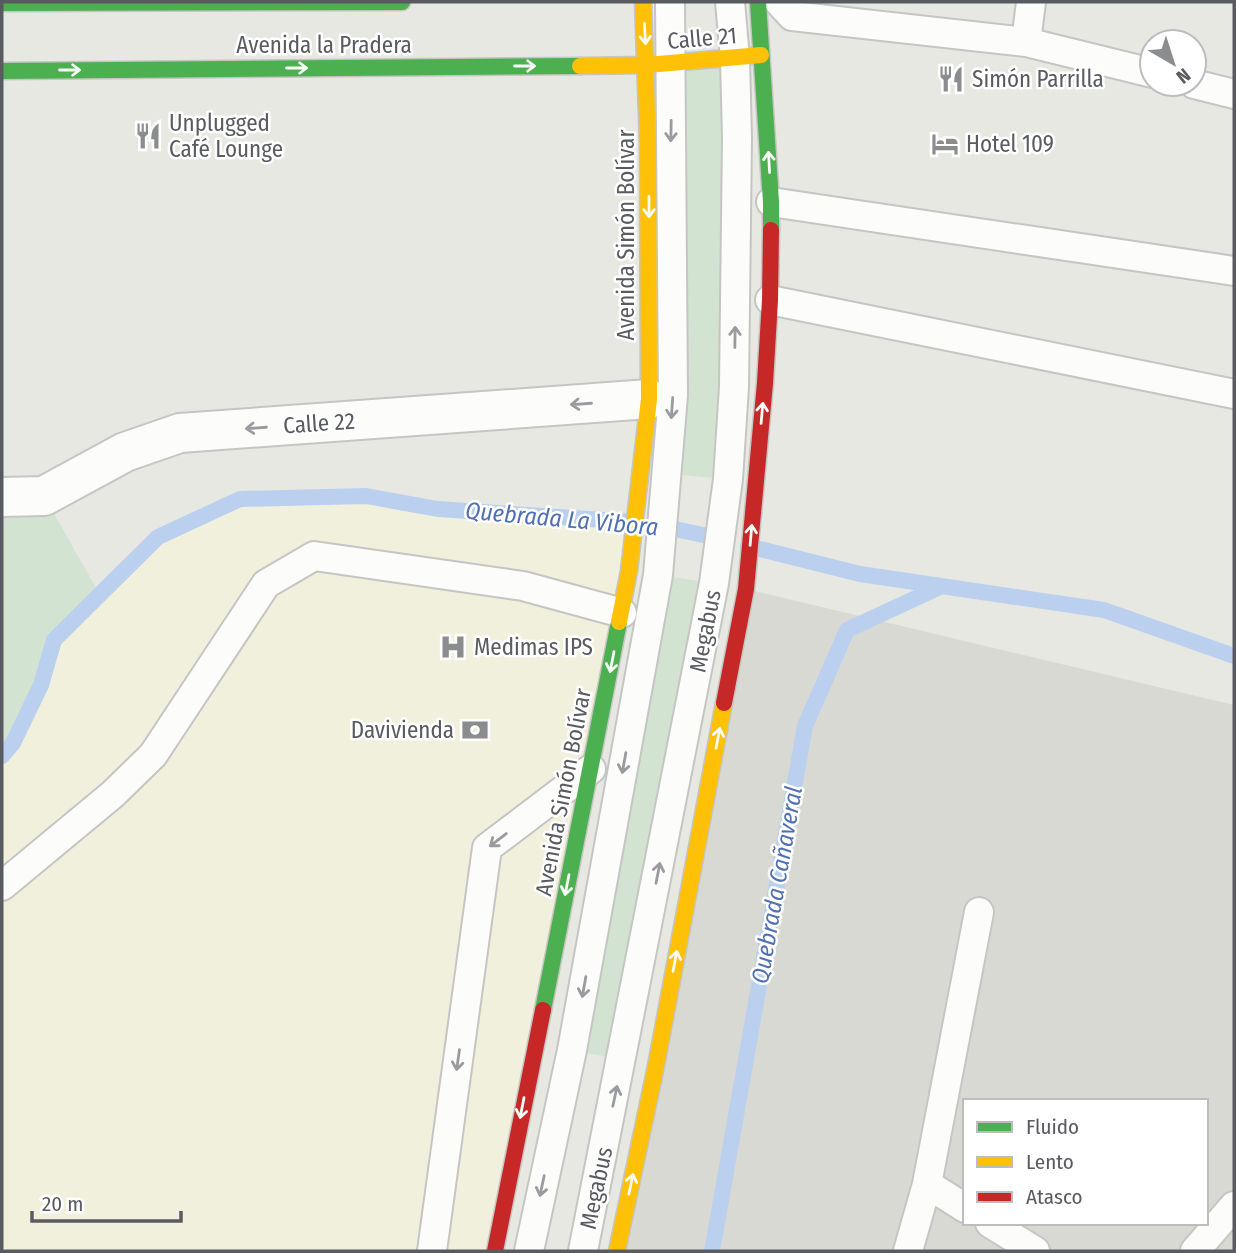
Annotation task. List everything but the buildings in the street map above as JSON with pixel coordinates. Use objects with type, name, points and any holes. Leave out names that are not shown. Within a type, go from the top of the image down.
[{"type":"main road","name":"Avenida la Pradera","points":[[2,3],[402,2]]},
{"type":"main road","name":"Avenida Simón Bolívar","points":[[495,1251],[629,570],[649,399],[659,64],[643,2]]},
{"type":"main road","points":[[617,1251],[656,1066],[746,589],[770,300],[771,202],[748,56],[758,2]]},
{"type":"main road","name":"Calle 21","points":[[659,64],[748,56]]},
{"type":"main road","name":"Avenida la Pradera","points":[[2,71],[659,64]]},
{"type":"street","name":"Calle 22","points":[[2,497],[44,496],[125,452],[180,433],[649,399]]},
{"type":"lane","points":[[529,1251],[572,1051],[658,575],[673,396],[659,64],[670,2]]},
{"type":"lane","name":"Megabus","points":[[583,1251],[714,583],[728,479],[734,387],[737,138],[748,56],[730,2]]},
{"type":"lane","points":[[1026,41],[1031,2]]},
{"type":"lane","points":[[748,56],[785,9],[1026,41],[1138,69]]},
{"type":"lane","points":[[1208,87],[1234,94]]},
{"type":"lane","points":[[771,202],[1234,271]]},
{"type":"lane","points":[[770,300],[1234,394]]},
{"type":"lane","points":[[2,886],[113,794],[153,755],[266,584],[314,556],[523,586],[622,613]]},
{"type":"lane","points":[[432,1251],[487,848],[591,769]]},
{"type":"lane","points":[[908,1251],[928,1184],[979,912]]},
{"type":"lane","points":[[928,1184],[963,1207]]},
{"type":"lane","points":[[1195,1251],[1234,1206]]},
{"type":"lane","points":[[993,1225],[1035,1251]]},
{"type":"shaded area","points":[[735,58],[728,479],[668,474],[672,63]]},
{"type":"shaded area","points":[[44,496],[100,595],[54,640],[41,685],[13,743],[2,756],[2,497]]},
{"type":"shaded area","points":[[366,496],[438,509],[633,521],[495,1251],[2,1251],[2,756],[13,743],[41,685],[54,640],[158,537],[240,499]]},
{"type":"shaded area","points":[[658,575],[714,583],[622,1060],[572,1050]]},
{"type":"shaded area","points":[[746,589],[1234,705],[1234,1251],[617,1251]]},
{"type":"waterway","name":"Quebrada La Vibora","points":[[2,756],[13,743],[41,685],[54,640],[158,537],[240,499],[366,496],[438,509],[634,522]]},
{"type":"waterway","name":"Quebrada La Vibora","points":[[656,525],[727,540]]},
{"type":"waterway","name":"Quebrada La Vibora","points":[[748,546],[860,574],[1104,610],[1234,656]]},
{"type":"waterway","name":"Quebrada Cañaveral","points":[[712,1251],[805,726],[847,630],[942,586]]},
{"type":"traffic: fast","points":[[2,3],[402,2]]},
{"type":"traffic: fast","points":[[758,2],[771,230]]},
{"type":"traffic: fast","points":[[2,71],[580,66]]},
{"type":"traffic: fast","points":[[543,1010],[619,622]]},
{"type":"traffic: slow","points":[[619,622],[629,571],[649,399],[648,144],[643,2]]},
{"type":"traffic: slow","points":[[580,66],[647,65],[761,55]]},
{"type":"traffic: slow","points":[[617,1251],[656,1066],[724,703]]},
{"type":"traffic: jam","points":[[724,703],[746,589],[765,383],[771,230]]},
{"type":"traffic: jam","points":[[495,1251],[543,1010]]},
{"type":"place","name":"Simón Parrilla","points":[[951,79]]},
{"type":"place","name":"Unplugged Café Lounge","points":[[148,136]]},
{"type":"place","name":"Hotel 109","points":[[945,144]]},
{"type":"place","name":"Medimas IPS","points":[[453,647]]},
{"type":"place","name":"Davivienda","points":[[475,730]]}]
